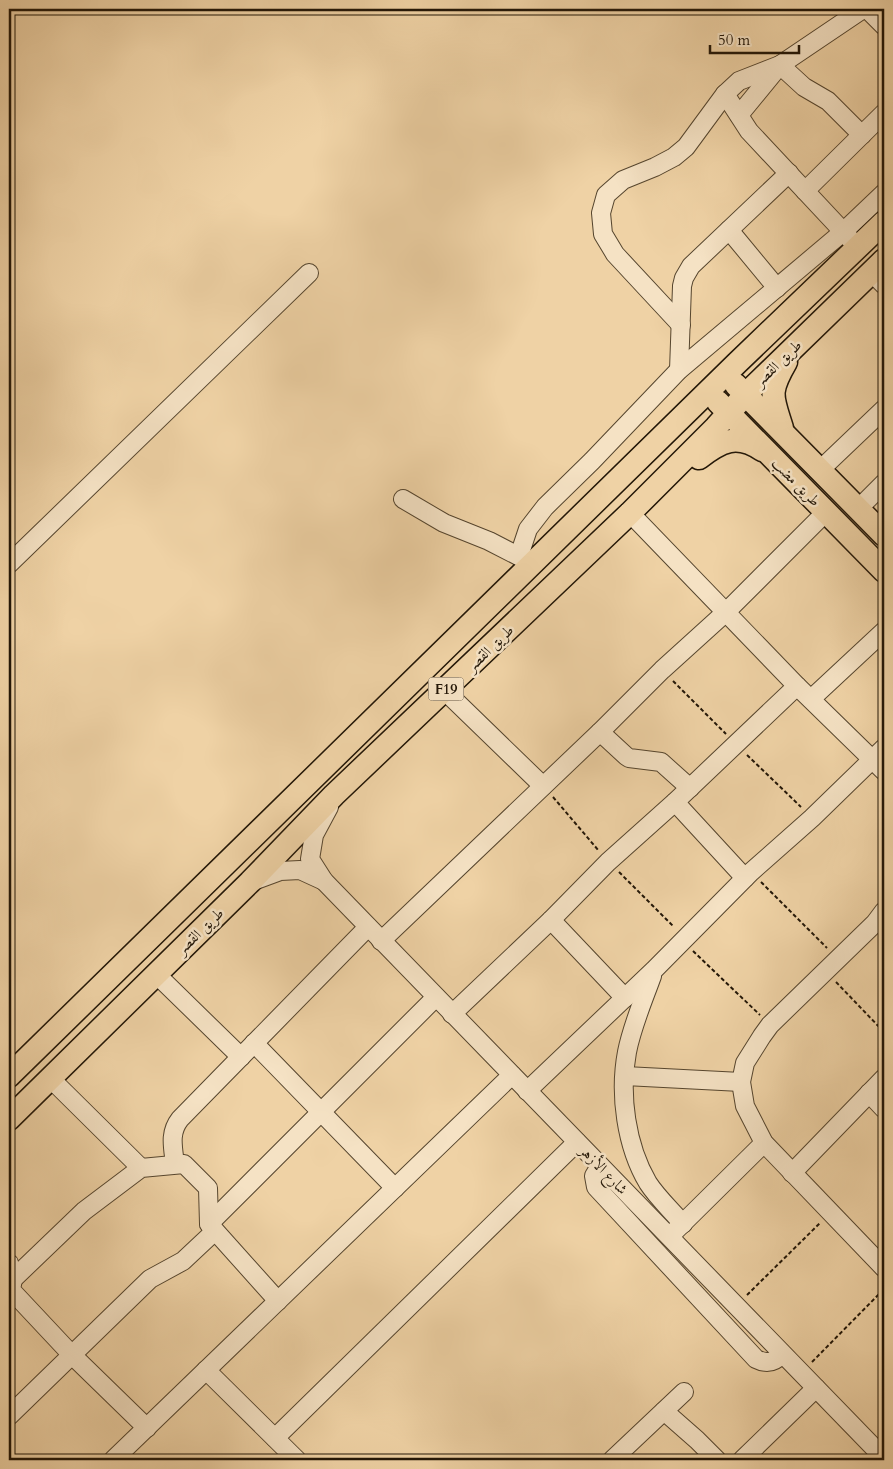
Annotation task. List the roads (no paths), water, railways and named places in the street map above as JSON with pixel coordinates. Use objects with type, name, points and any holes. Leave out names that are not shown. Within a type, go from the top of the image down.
[{"type":"main road","name":"طريق القصر","points":[[9,1076],[526,560],[708,393],[850,240],[884,222]]},
{"type":"main road","name":"طريق القصر","points":[[9,1119],[250,882],[334,795],[630,513],[746,394],[795,347],[880,273]]},
{"type":"main road","points":[[784,434],[773,399],[773,390],[775,382],[795,347]]},
{"type":"main road","name":"طريق مضب","points":[[726,375],[884,535]]},
{"type":"main road","name":"طريق مضب","points":[[708,393],[884,571]]},
{"type":"main road","points":[[649,493],[714,447],[726,441],[740,441],[754,445],[769,454]]},
{"type":"street","points":[[681,325],[614,254],[603,234],[601,213],[606,195],[623,180],[655,167],[674,157],[686,147],[725,94],[739,81],[780,65],[865,9],[884,26]]},
{"type":"street","points":[[739,115],[780,65]]},
{"type":"street","points":[[780,65],[804,87],[828,101],[862,135]]},
{"type":"street","points":[[725,94],[749,131],[850,240]]},
{"type":"street","points":[[805,191],[884,113]]},
{"type":"street","points":[[680,370],[682,286],[684,278],[691,266],[788,173]]},
{"type":"street","points":[[403,499],[444,523],[489,541],[526,560],[528,529],[545,507],[680,370],[777,288],[850,240],[884,193]]},
{"type":"street","points":[[729,230],[777,288]]},
{"type":"street","points":[[9,564],[310,273]]},
{"type":"street","points":[[820,470],[884,409]]},
{"type":"street","points":[[858,509],[884,483]]},
{"type":"street","points":[[382,941],[662,670],[726,612],[826,512]]},
{"type":"street","points":[[527,1091],[654,970],[748,875],[880,759],[797,686],[630,513]]},
{"type":"street","points":[[811,699],[884,631]]},
{"type":"street","points":[[452,1014],[551,920],[608,862],[675,802],[797,686]]},
{"type":"street","points":[[445,691],[543,786]]},
{"type":"street","points":[[600,732],[630,758],[661,762],[690,788]]},
{"type":"street","name":"شارع الأزهر","points":[[334,795],[314,835],[310,859],[324,881],[884,1458]]},
{"type":"street","points":[[675,802],[748,875]]},
{"type":"street","name":"شارع الأزهر","points":[[250,882],[280,871],[289,870],[300,870],[324,881]]},
{"type":"street","points":[[884,911],[876,923],[770,1025],[745,1063],[741,1082],[745,1106],[764,1143],[884,1268]]},
{"type":"street","points":[[551,920],[625,998]]},
{"type":"street","points":[[175,1164],[172,1133],[174,1126],[368,927]]},
{"type":"street","points":[[654,970],[634,1024],[627,1053],[625,1076],[626,1110],[628,1126],[640,1167],[653,1190],[682,1224]]},
{"type":"street","points":[[156,974],[240,1057]]},
{"type":"street","points":[[9,1416],[150,1279],[183,1261],[238,1195],[436,997]]},
{"type":"street","points":[[254,1043],[395,1188]]},
{"type":"street","points":[[113,1460],[512,1075]]},
{"type":"street","points":[[625,1076],[741,1082]]},
{"type":"street","points":[[50,1078],[141,1168]]},
{"type":"street","points":[[792,1173],[884,1078]]},
{"type":"street","points":[[869,1094],[884,1109]]},
{"type":"street","points":[[275,1438],[577,1142]]},
{"type":"street","points":[[670,1236],[764,1143]]},
{"type":"street","points":[[147,1428],[71,1354],[12,1290],[10,1275],[84,1211],[141,1168],[175,1164],[186,1165],[208,1188],[238,1195]]},
{"type":"street","points":[[600,1166],[594,1176],[596,1187],[756,1358],[761,1362],[773,1362],[782,1354]]},
{"type":"street","points":[[208,1188],[212,1228],[278,1301]]},
{"type":"street","points":[[677,1274],[691,1259]]},
{"type":"street","points":[[206,1370],[297,1460]]},
{"type":"street","points":[[742,1460],[816,1388]]},
{"type":"street","points":[[612,1460],[684,1392]]},
{"type":"street","points":[[664,1411],[717,1460]]}]
